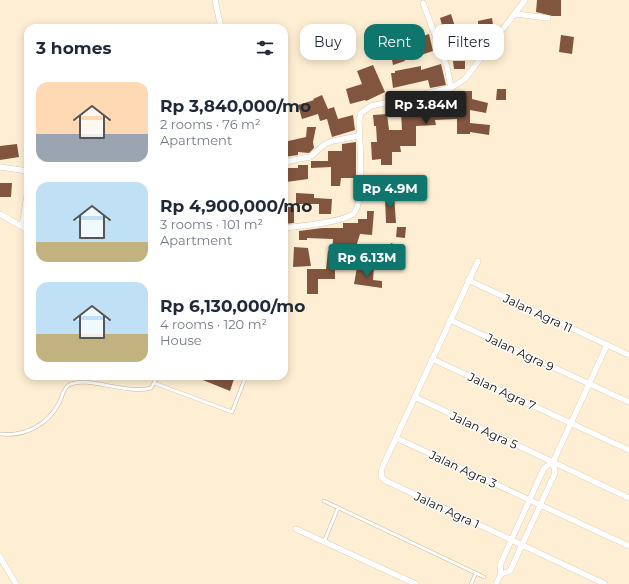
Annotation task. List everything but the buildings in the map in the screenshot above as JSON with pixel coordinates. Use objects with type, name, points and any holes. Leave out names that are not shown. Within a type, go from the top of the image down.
[{"type":"street","points":[[215,0],[220,24]]},
{"type":"street","points":[[288,227],[333,221],[352,214],[355,211],[361,179],[359,120],[361,112],[371,106],[451,88],[465,79],[505,24],[516,14],[525,0]]},
{"type":"street","points":[[423,3],[447,67],[451,88]]},
{"type":"street","points":[[516,14],[548,18]]},
{"type":"street","points":[[288,161],[310,157],[325,144],[333,141],[359,136]]},
{"type":"street","points":[[0,167],[24,170]]},
{"type":"street","points":[[0,214],[22,227],[24,214]]},
{"type":"street","points":[[396,438],[478,260]]},
{"type":"street","name":"Jalan Agra 11","points":[[468,280],[629,355]]},
{"type":"street","name":"Jalan Agra 9","points":[[450,320],[629,402]]},
{"type":"street","points":[[496,584],[500,574],[500,565],[529,500],[544,468],[553,462],[607,345]]},
{"type":"street","name":"Jalan Agra 7","points":[[432,359],[629,450]]},
{"type":"street","name":"Jalan Agra 5","points":[[414,397],[629,498]]},
{"type":"street","name":"Jalan Agra 1","points":[[396,438],[382,468],[381,476],[384,480],[605,584]]},
{"type":"street","name":"Jalan Agra 3","points":[[396,438],[629,546]]},
{"type":"street","points":[[500,574],[510,571],[555,473],[553,462]]},
{"type":"street","points":[[296,529],[416,584]]},
{"type":"street","points":[[0,557],[16,584]]},
{"type":"lane","points":[[0,434],[24,433],[40,424],[56,408],[65,388],[71,384],[87,382],[110,388],[142,390],[151,388],[154,382],[232,412],[244,380]]},
{"type":"lane","points":[[324,502],[484,577]]},
{"type":"lane","points":[[324,542],[338,508]]},
{"type":"lane","points":[[472,584],[476,573]]}]
